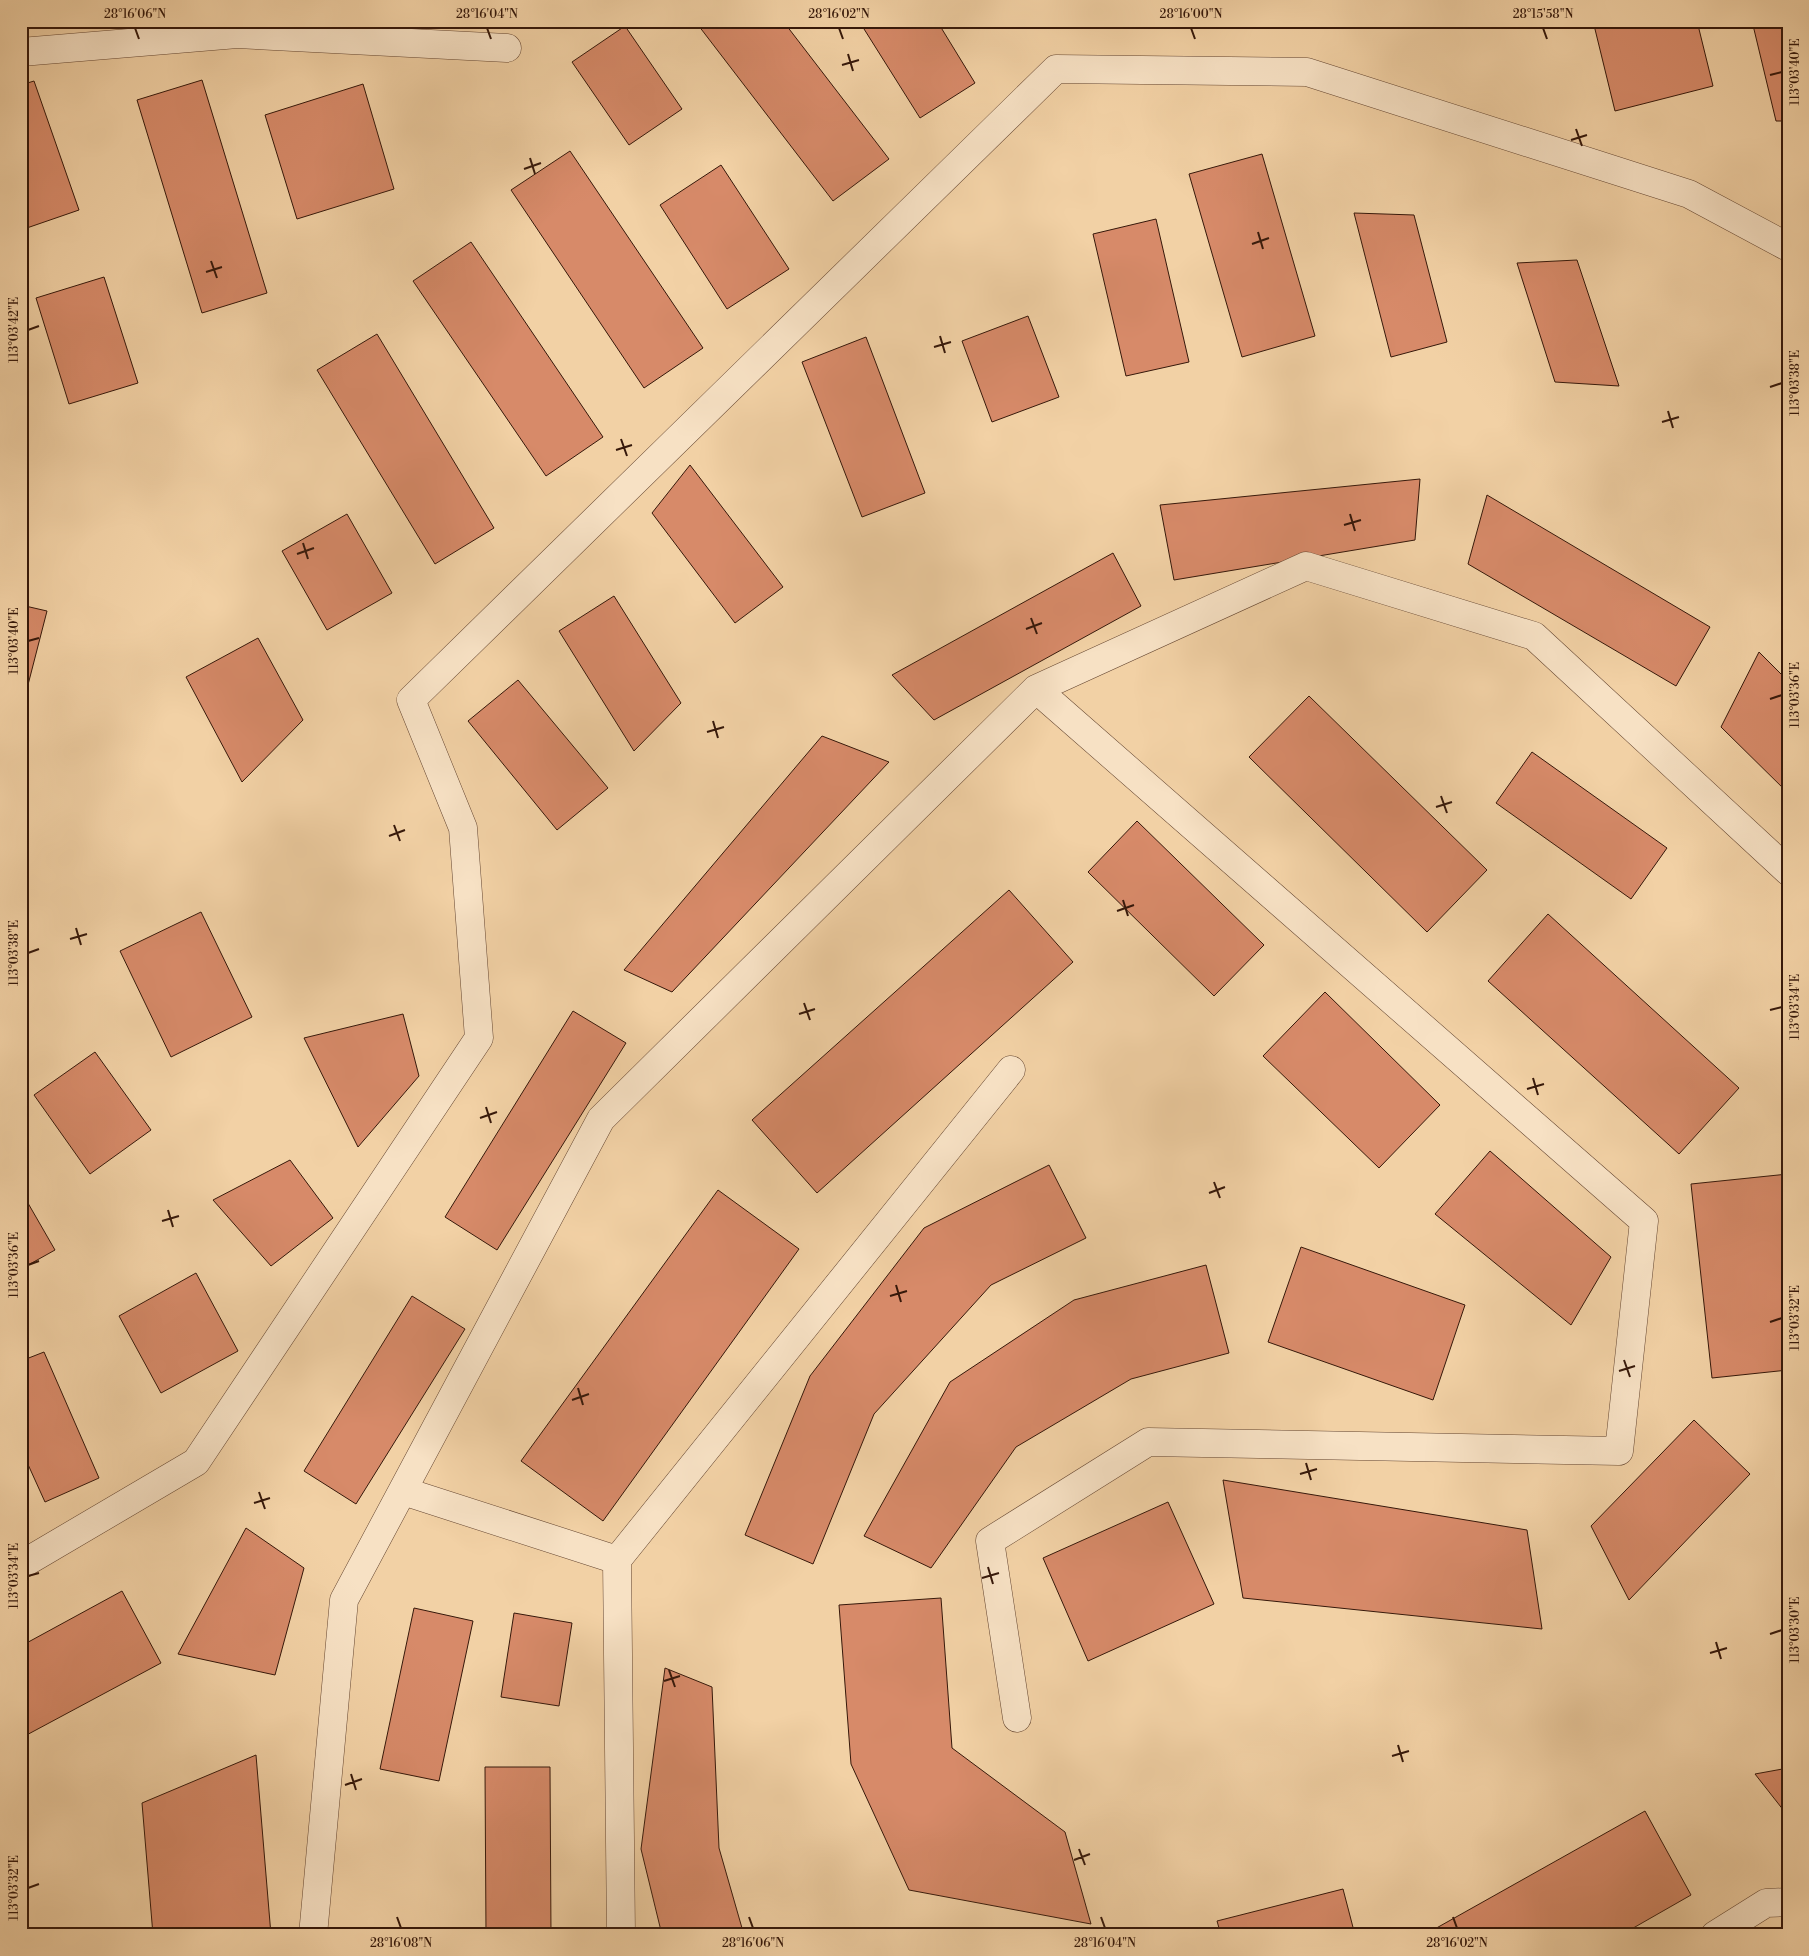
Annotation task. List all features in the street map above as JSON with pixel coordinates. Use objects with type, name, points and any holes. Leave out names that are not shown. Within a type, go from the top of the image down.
[{"type":"street","points":[[21,52],[236,34],[507,48]]},
{"type":"street","points":[[21,1565],[196,1462],[479,1038],[463,828],[411,700],[1056,69],[1307,72],[1690,194],[1788,247]]},
{"type":"street","points":[[312,1935],[344,1600],[601,1119],[1036,689],[1306,566],[1534,636],[1788,871]]},
{"type":"street","points":[[1017,1718],[990,1541],[1148,1442],[1619,1451],[1644,1221],[1036,689]]},
{"type":"street","points":[[621,1935],[617,1560],[1010,1070]]},
{"type":"street","points":[[403,1491],[617,1560]]},
{"type":"street","points":[[1714,1935],[1766,1903],[1788,1902]]},
{"type":"building","points":[[695,21],[783,21],[889,159],[833,201]]},
{"type":"building","points":[[859,21],[937,21],[975,83],[920,118]]},
{"type":"building","points":[[1465,21],[1492,21],[1467,26]]},
{"type":"building","points":[[1593,21],[1697,21],[1713,86],[1615,111]]},
{"type":"building","points":[[1752,21],[1788,21],[1788,121],[1776,121]]},
{"type":"building","points":[[625,26],[682,109],[629,145],[572,62]]},
{"type":"building","points":[[202,80],[267,293],[202,313],[137,100]]},
{"type":"building","points":[[34,81],[79,210],[21,230],[21,85]]},
{"type":"building","points":[[363,84],[394,189],[297,219],[265,115]]},
{"type":"building","points":[[570,151],[703,348],[644,388],[511,190]]},
{"type":"building","points":[[1262,154],[1315,336],[1242,357],[1189,174]]},
{"type":"building","points":[[721,165],[789,269],[727,309],[660,205]]},
{"type":"building","points":[[1354,213],[1414,215],[1447,342],[1391,357]]},
{"type":"building","points":[[1156,219],[1189,362],[1126,376],[1093,234]]},
{"type":"building","points":[[471,242],[603,437],[546,476],[413,281]]},
{"type":"building","points":[[1577,260],[1619,386],[1555,382],[1517,263]]},
{"type":"building","points":[[104,277],[138,383],[69,404],[36,298]]},
{"type":"building","points":[[1028,316],[1059,397],[992,422],[962,341]]},
{"type":"building","points":[[377,334],[494,528],[435,564],[317,370]]},
{"type":"building","points":[[866,337],[925,493],[862,517],[802,362]]},
{"type":"building","points":[[690,465],[783,587],[735,623],[652,513]]},
{"type":"building","points":[[1420,479],[1415,540],[1174,580],[1160,505]]},
{"type":"building","points":[[1487,495],[1710,627],[1676,686],[1468,564]]},
{"type":"building","points":[[347,514],[392,593],[327,630],[282,551]]},
{"type":"building","points":[[1113,553],[1141,606],[934,720],[892,675]]},
{"type":"building","points":[[614,596],[681,703],[634,751],[559,631]]},
{"type":"building","points":[[21,605],[47,611],[21,712]]},
{"type":"building","points":[[258,638],[303,720],[242,782],[186,677]]},
{"type":"building","points":[[1759,652],[1788,681],[1788,793],[1721,727]]},
{"type":"building","points":[[518,680],[608,788],[557,830],[468,721]]},
{"type":"building","points":[[1309,696],[1487,870],[1427,932],[1249,757]]},
{"type":"building","points":[[822,736],[889,762],[672,992],[624,970]]},
{"type":"building","points":[[1532,752],[1667,848],[1631,899],[1496,803]]},
{"type":"building","points":[[1137,821],[1264,945],[1214,996],[1088,872]]},
{"type":"building","points":[[1009,890],[1073,962],[817,1193],[752,1120]]},
{"type":"building","points":[[201,912],[252,1017],[171,1057],[120,951]]},
{"type":"building","points":[[1548,914],[1739,1088],[1679,1154],[1488,981]]},
{"type":"building","points":[[1325,992],[1440,1105],[1379,1168],[1263,1056]]},
{"type":"building","points":[[573,1011],[626,1043],[497,1250],[445,1217]]},
{"type":"building","points":[[403,1014],[419,1076],[358,1147],[304,1038]]},
{"type":"building","points":[[95,1052],[151,1130],[90,1174],[34,1095]]},
{"type":"building","points":[[1490,1151],[1611,1257],[1571,1325],[1435,1214]]},
{"type":"building","points":[[290,1160],[333,1218],[271,1266],[213,1200]]},
{"type":"building","points":[[1049,1165],[1086,1238],[991,1285],[874,1414],[813,1564],[745,1535],[810,1376],[924,1228]]},
{"type":"building","points":[[1788,1174],[1788,1370],[1712,1378],[1691,1184]]},
{"type":"building","points":[[718,1190],[799,1249],[603,1521],[521,1461]]},
{"type":"building","points":[[21,1191],[55,1250],[21,1269]]},
{"type":"building","points":[[1301,1247],[1465,1305],[1433,1400],[1268,1342]]},
{"type":"building","points":[[1206,1265],[1229,1353],[1131,1379],[1016,1447],[931,1568],[864,1536],[950,1382],[1074,1300]]},
{"type":"building","points":[[196,1273],[238,1351],[161,1393],[119,1316]]},
{"type":"building","points":[[412,1296],[465,1329],[356,1504],[304,1471]]},
{"type":"building","points":[[44,1352],[99,1478],[45,1502],[21,1449],[21,1361]]},
{"type":"building","points":[[1694,1420],[1750,1474],[1629,1600],[1591,1526]]},
{"type":"building","points":[[1223,1480],[1527,1530],[1542,1629],[1243,1598]]},
{"type":"building","points":[[1168,1502],[1214,1604],[1088,1661],[1043,1558]]},
{"type":"building","points":[[246,1528],[304,1568],[275,1675],[178,1654]]},
{"type":"building","points":[[122,1591],[161,1663],[21,1738],[21,1646]]},
{"type":"building","points":[[941,1598],[952,1748],[1065,1832],[1091,1924],[909,1890],[851,1764],[839,1605]]},
{"type":"building","points":[[414,1608],[473,1621],[439,1781],[380,1769]]},
{"type":"building","points":[[514,1613],[572,1623],[559,1706],[501,1697]]},
{"type":"building","points":[[665,1668],[712,1687],[719,1848],[744,1935],[662,1935],[641,1849]]},
{"type":"building","points":[[256,1755],[271,1935],[153,1935],[142,1803]]},
{"type":"building","points":[[485,1767],[550,1767],[551,1935],[486,1935]]},
{"type":"building","points":[[1788,1768],[1788,1816],[1755,1774]]},
{"type":"building","points":[[1645,1811],[1691,1895],[1621,1935],[1424,1935]]},
{"type":"building","points":[[1343,1889],[1355,1935],[1221,1935],[1217,1921]]}]
